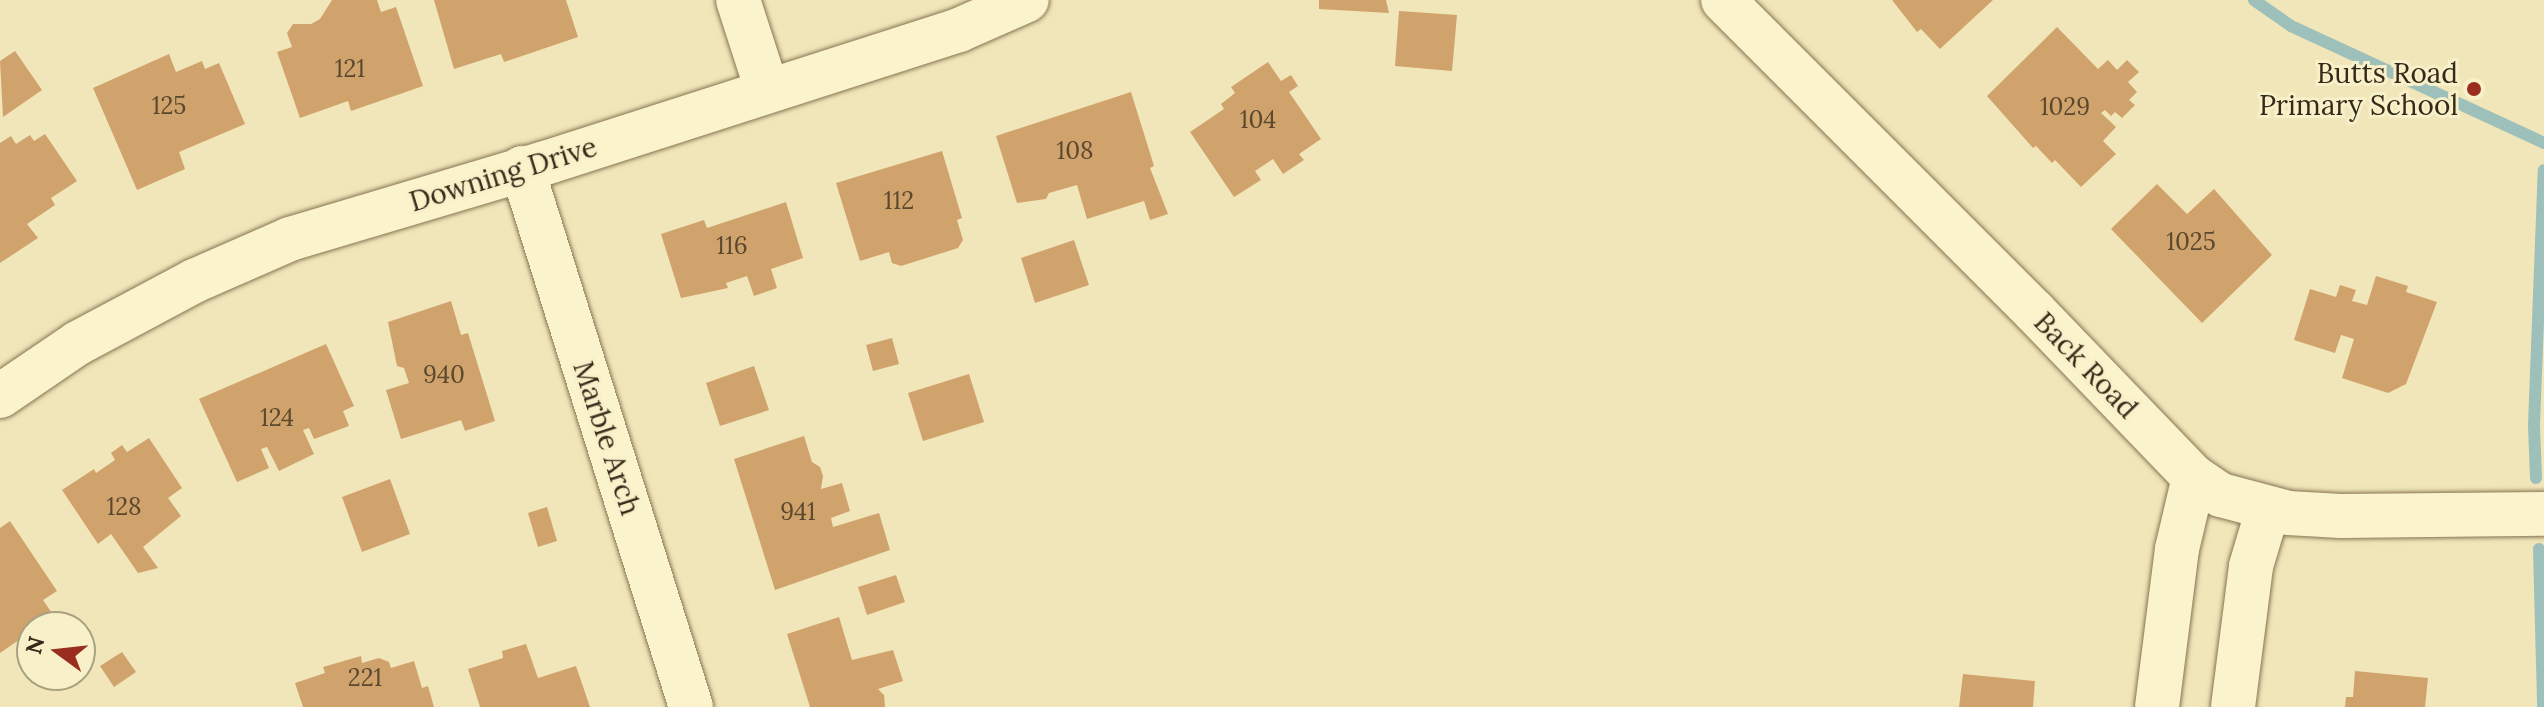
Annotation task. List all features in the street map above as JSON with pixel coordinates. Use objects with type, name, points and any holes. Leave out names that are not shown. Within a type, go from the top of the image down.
[{"type":"street","points":[[738,0],[767,90]]},
{"type":"street","name":"Downing Drive","points":[[0,396],[78,343],[221,269],[290,239],[959,30],[1027,0]]},
{"type":"street","name":"Back Road","points":[[1723,0],[2034,311],[2194,477],[2221,495],[2268,509],[2341,516],[2544,514]]},
{"type":"street","name":"Marble Arch","points":[[522,168],[691,707]]},
{"type":"street","points":[[2157,707],[2177,549],[2194,477]]},
{"type":"street","points":[[2233,707],[2251,566],[2268,509]]},
{"type":"building","points":[[332,0],[377,0],[381,12],[396,7],[423,86],[351,111],[348,101],[300,118],[277,52],[292,47],[287,33],[293,24],[311,24],[320,19]]},
{"type":"building","points":[[434,0],[566,0],[578,37],[504,62],[501,54],[454,69]]},
{"type":"building","points":[[1319,0],[1386,0],[1389,13],[1319,9]]},
{"type":"building","points":[[1892,0],[1993,0],[1940,49],[1921,29],[1917,32]]},
{"type":"building","points":[[1399,11],[1457,15],[1452,71],[1395,66]]},
{"type":"building","points":[[2057,27],[2098,69],[2108,60],[2117,70],[2127,60],[2139,72],[2128,82],[2137,92],[2129,100],[2135,105],[2122,118],[2115,112],[2111,116],[2105,110],[2101,113],[2116,127],[2103,141],[2116,154],[2081,187],[2055,160],[2052,163],[2036,146],[2033,148],[1987,96]]},
{"type":"building","points":[[15,51],[42,90],[3,117],[0,61]]},
{"type":"building","points":[[169,54],[176,72],[202,61],[205,69],[219,63],[245,124],[179,152],[185,169],[137,190],[93,88]]},
{"type":"building","points":[[1268,62],[1281,81],[1291,75],[1298,86],[1289,92],[1321,139],[1299,154],[1304,160],[1283,174],[1273,159],[1255,171],[1261,180],[1234,197],[1190,132],[1224,109],[1221,104],[1235,93],[1231,87]]},
{"type":"building","points":[[1131,92],[1154,166],[1150,168],[1168,214],[1150,220],[1144,201],[1087,219],[1077,185],[1049,193],[1046,199],[1017,203],[996,136]]},
{"type":"building","points":[[45,134],[77,181],[51,198],[55,205],[27,224],[38,238],[0,263],[0,143],[11,136],[16,144],[30,135],[34,141]]},
{"type":"building","points":[[942,151],[962,218],[957,220],[963,240],[958,248],[901,266],[892,263],[889,252],[860,261],[836,183]]},
{"type":"building","points":[[2157,184],[2187,214],[2214,189],[2272,255],[2202,323],[2111,229]]},
{"type":"building","points":[[786,202],[803,258],[771,269],[777,288],[754,296],[747,276],[726,283],[728,288],[681,298],[661,234],[704,220],[707,228]]},
{"type":"building","points":[[1074,240],[1089,285],[1035,303],[1021,258]]},
{"type":"building","points":[[2376,276],[2408,286],[2406,292],[2437,302],[2406,384],[2388,393],[2342,378],[2354,339],[2341,335],[2335,353],[2294,340],[2310,289],[2336,297],[2340,285],[2356,290],[2352,301],[2367,305]]},
{"type":"building","points":[[451,301],[461,335],[468,333],[495,421],[465,431],[461,420],[401,439],[386,390],[409,383],[404,368],[397,366],[388,322]]},
{"type":"building","points":[[892,338],[899,364],[873,371],[866,345]]},
{"type":"building","points":[[326,344],[354,406],[343,411],[349,426],[314,439],[309,428],[303,430],[314,454],[279,471],[267,447],[261,449],[269,468],[237,482],[199,399]]},
{"type":"building","points":[[754,366],[769,410],[720,426],[706,383]]},
{"type":"building","points":[[969,374],[984,422],[923,441],[908,393]]},
{"type":"building","points":[[804,436],[812,462],[820,467],[823,476],[821,489],[842,483],[850,511],[831,518],[833,527],[879,513],[890,550],[775,590],[734,459]]},
{"type":"building","points":[[149,438],[182,488],[168,498],[181,516],[143,547],[158,568],[138,573],[111,534],[98,544],[62,490],[94,469],[96,473],[115,460],[111,453],[122,445],[127,452]]},
{"type":"building","points":[[390,479],[410,534],[362,552],[342,497]]},
{"type":"building","points":[[547,507],[557,541],[538,547],[528,513]]},
{"type":"building","points":[[10,521],[57,591],[43,600],[51,611],[16,611],[16,642],[0,653],[0,528]]},
{"type":"building","points":[[896,575],[905,602],[867,615],[858,587]]},
{"type":"building","points":[[839,617],[852,660],[893,650],[903,681],[878,689],[884,695],[885,707],[810,707],[787,634]]},
{"type":"building","points":[[526,644],[538,678],[576,666],[590,707],[480,707],[468,669],[503,658],[502,651]]},
{"type":"building","points":[[122,652],[136,672],[114,687],[100,666]]},
{"type":"building","points":[[361,656],[362,663],[379,658],[389,662],[391,668],[414,661],[422,688],[428,686],[434,707],[303,707],[295,683],[325,673],[323,667]]},
{"type":"building","points":[[2355,671],[2428,678],[2425,707],[2345,707],[2346,697],[2353,697]]},
{"type":"building","points":[[1963,674],[2035,681],[2033,707],[1959,707]]},
{"type":"waterway","points":[[2254,0],[2291,26],[2544,143]]},
{"type":"waterway","points":[[2536,478],[2534,425],[2544,170]]},
{"type":"waterway","points":[[2539,549],[2543,707]]},
{"type":"place","name":"Butts Road Primary School","points":[[2474,89]]}]
